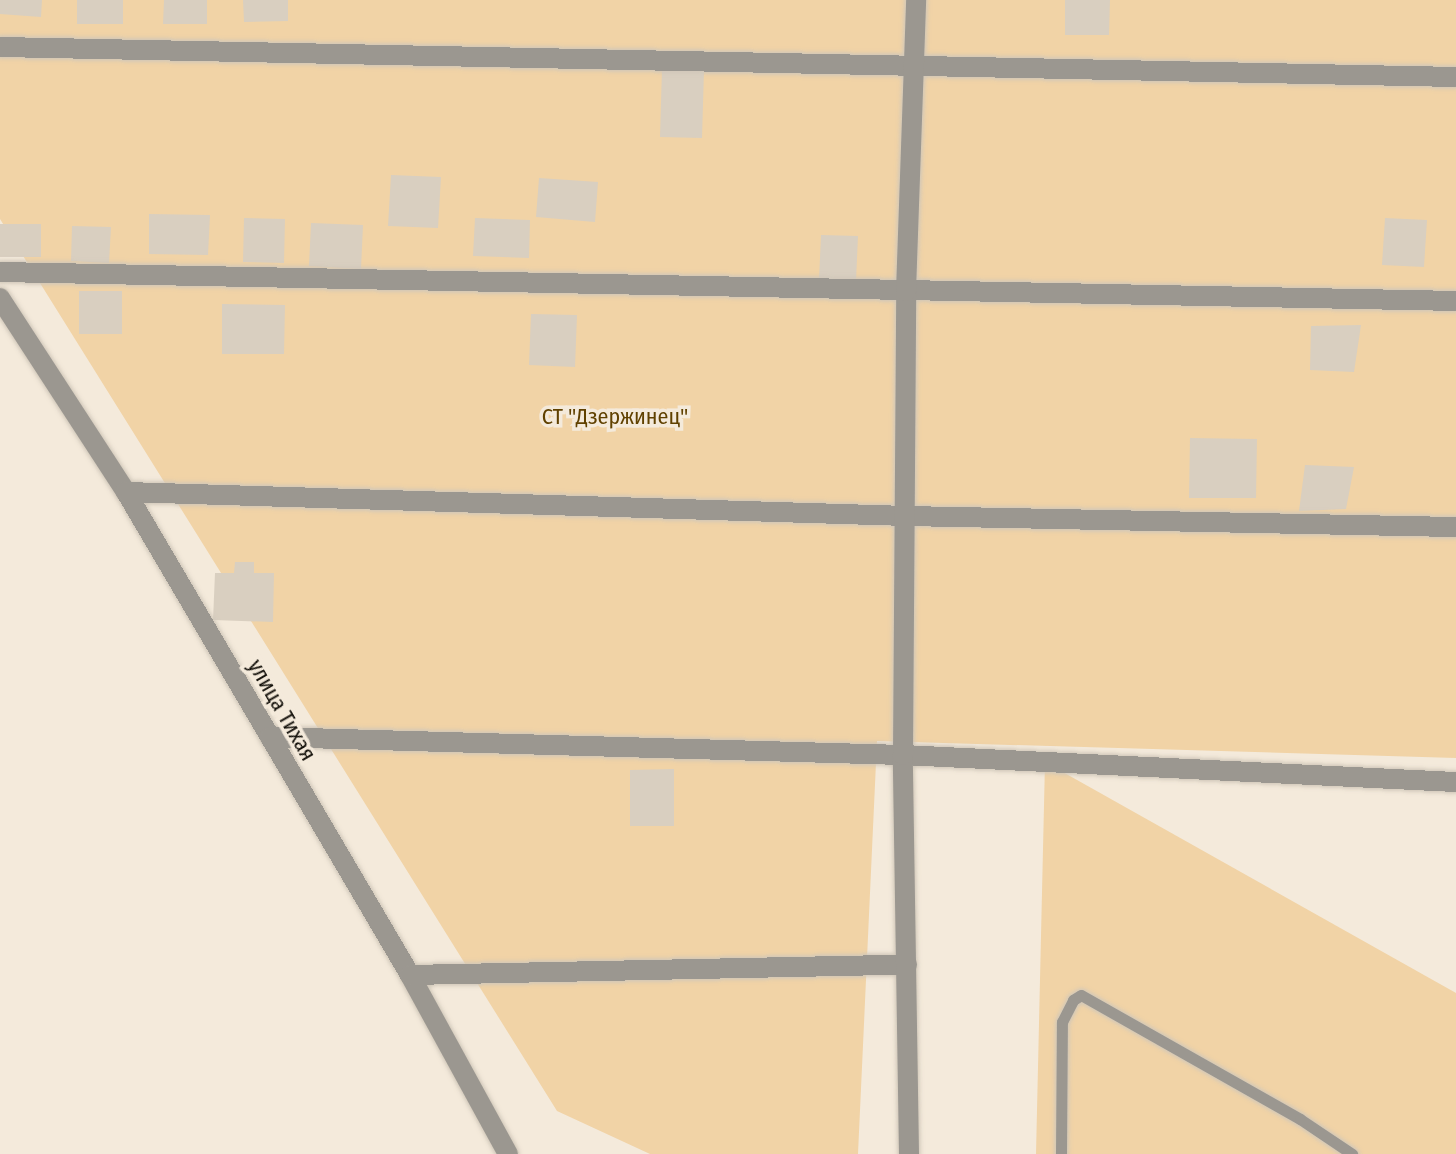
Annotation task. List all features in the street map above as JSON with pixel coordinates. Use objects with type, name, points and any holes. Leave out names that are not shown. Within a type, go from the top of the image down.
[{"type":"street","points":[[909,1154],[903,755],[906,291],[916,0]]},
{"type":"street","points":[[0,47],[1456,77]]},
{"type":"street","points":[[0,272],[1456,301]]},
{"type":"street","name":"улица Тихая","points":[[0,298],[126,492],[410,975],[508,1154]]},
{"type":"street","points":[[126,492],[906,516],[1456,527]]},
{"type":"street","points":[[270,737],[903,755],[1456,782]]},
{"type":"street","points":[[410,975],[907,965]]},
{"type":"lane","points":[[1061,1154],[1062,1022],[1073,1000],[1081,995],[1300,1119],[1352,1154]]},
{"type":"green space","name":"СТ \"Дзержинец\"","points":[[0,0],[1456,0],[1456,758],[877,741],[858,1154],[650,1154],[557,1111],[0,219]]},
{"type":"green space","points":[[1045,762],[1456,993],[1456,1154],[1036,1154]]},
{"type":"building","points":[[0,0],[42,0],[41,17],[0,14]]},
{"type":"building","points":[[77,0],[123,0],[123,24],[77,24]]},
{"type":"building","points":[[164,0],[207,0],[207,24],[163,24]]},
{"type":"building","points":[[243,0],[288,0],[288,21],[244,22]]},
{"type":"building","points":[[1065,0],[1110,0],[1109,35],[1065,35]]},
{"type":"building","points":[[662,68],[704,70],[702,138],[660,137]]},
{"type":"building","points":[[391,175],[441,177],[438,228],[388,226]]},
{"type":"building","points":[[539,178],[598,182],[595,222],[536,217]]},
{"type":"building","points":[[149,214],[210,215],[208,255],[149,254]]},
{"type":"building","points":[[244,218],[285,219],[284,263],[243,262]]},
{"type":"building","points":[[475,218],[530,220],[529,258],[473,256]]},
{"type":"building","points":[[1385,218],[1427,220],[1424,267],[1382,265]]},
{"type":"building","points":[[311,223],[363,225],[361,269],[309,266]]},
{"type":"building","points":[[0,224],[41,224],[41,257],[0,257]]},
{"type":"building","points":[[72,226],[111,227],[109,263],[71,261]]},
{"type":"building","points":[[821,235],[858,236],[856,281],[819,280]]},
{"type":"building","points":[[79,291],[122,291],[122,334],[79,334]]},
{"type":"building","points":[[222,304],[285,305],[284,354],[222,354]]},
{"type":"building","points":[[531,314],[577,315],[575,367],[529,365]]},
{"type":"building","points":[[1361,325],[1354,372],[1310,370],[1311,326]]},
{"type":"building","points":[[1190,438],[1257,439],[1256,498],[1189,498]]},
{"type":"building","points":[[1305,465],[1354,467],[1346,509],[1299,511]]},
{"type":"building","points":[[235,562],[254,562],[254,573],[274,573],[273,622],[213,620],[215,573],[234,573]]},
{"type":"building","points":[[674,769],[674,826],[630,826],[630,770]]}]
